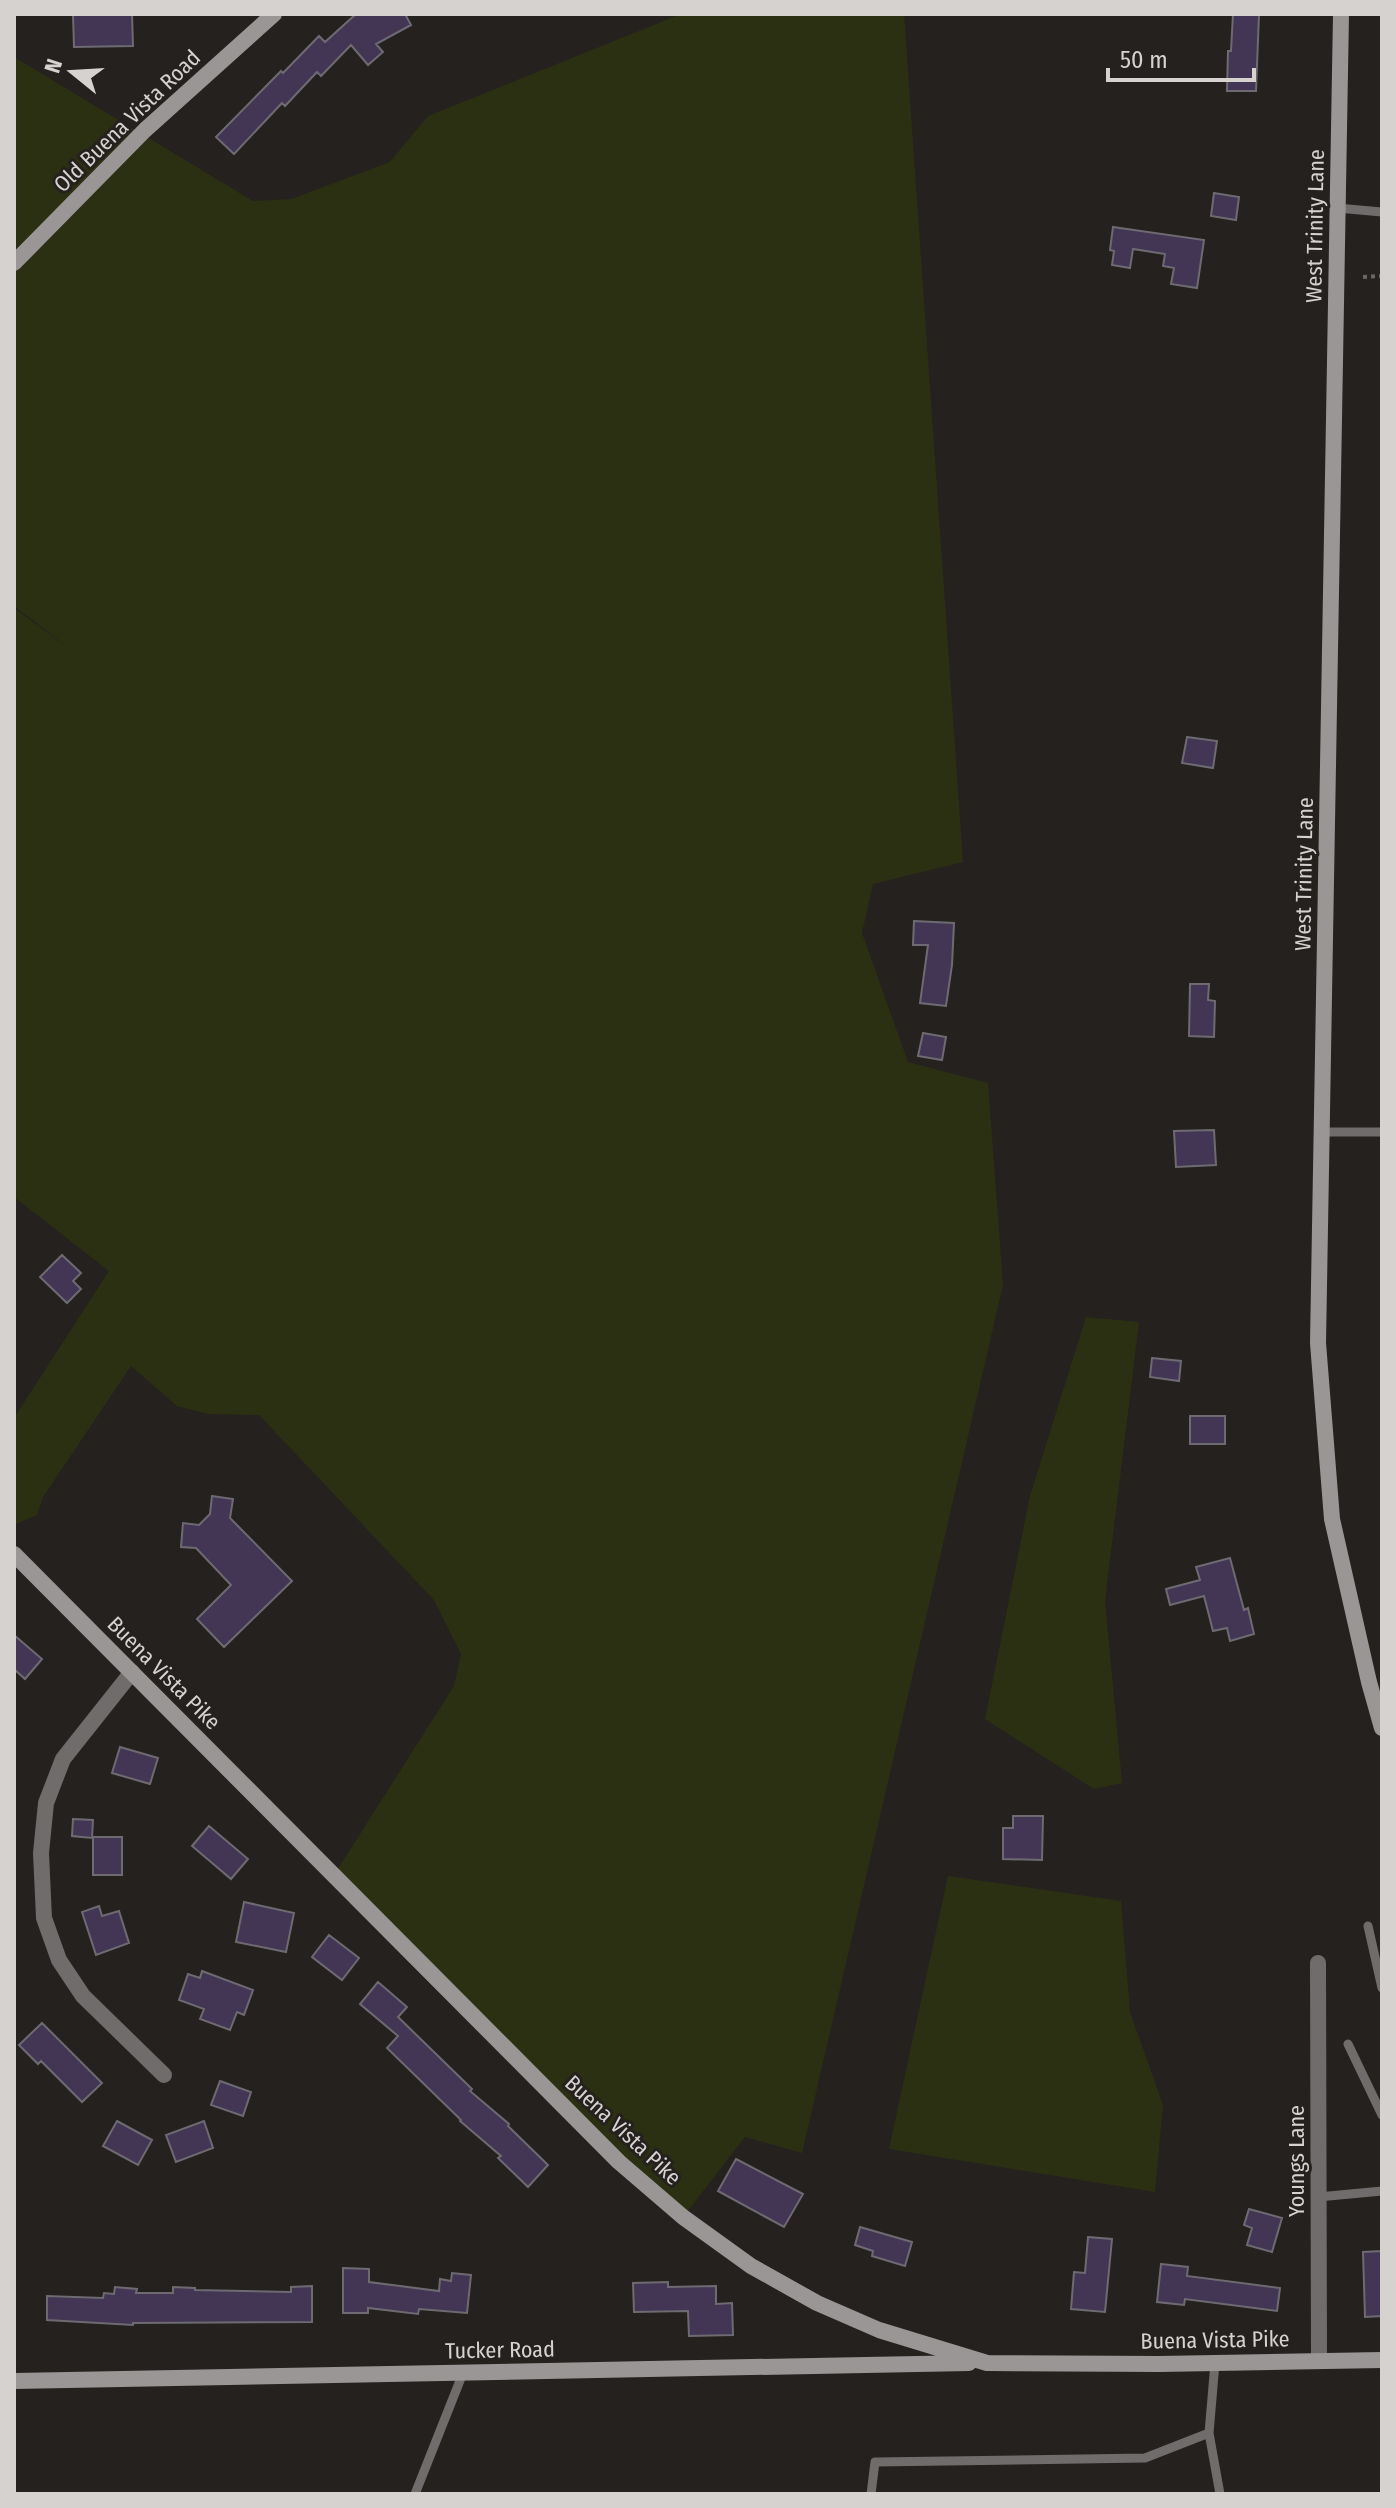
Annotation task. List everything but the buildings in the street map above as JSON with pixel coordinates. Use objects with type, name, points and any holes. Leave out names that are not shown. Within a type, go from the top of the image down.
[{"type":"main road","name":"Old Buena Vista Road","points":[[14,263],[145,130],[274,14]]},
{"type":"main road","name":"West Trinity Lane","points":[[1341,14],[1318,1343],[1332,1519],[1382,1728]]},
{"type":"main road","name":"Buena Vista Pike","points":[[14,1554],[619,2162],[683,2217],[751,2266],[817,2303],[879,2330],[987,2363],[1382,2360]]},
{"type":"main road","name":"Tucker Road","points":[[14,2381],[987,2363]]},
{"type":"street","points":[[132,1672],[63,1759],[46,1803],[41,1853],[44,1918],[59,1960],[83,1996],[164,2075]]},
{"type":"street","name":"Youngs Lane","points":[[1318,1963],[1319,2360]]},
{"type":"lane","points":[[1337,208],[1382,212]]},
{"type":"lane","points":[[1322,1132],[1382,1132]]},
{"type":"lane","points":[[1368,1926],[1382,1988]]},
{"type":"lane","points":[[1348,2044],[1382,2115]]},
{"type":"lane","points":[[1318,2197],[1382,2191]]},
{"type":"lane","points":[[1215,2363],[1209,2433],[1220,2494]]},
{"type":"lane","points":[[415,2494],[463,2373]]},
{"type":"lane","points":[[871,2494],[875,2462],[1145,2458],[1209,2433]]},
{"type":"path","points":[[1363,277],[1382,276]]},
{"type":"green space","points":[[681,14],[904,14],[963,862],[873,884],[862,933],[908,1062],[988,1083],[1003,1285],[802,2153],[745,2137],[683,2217],[334,1875],[454,1686],[461,1654],[434,1600],[259,1415],[208,1414],[177,1406],[131,1366],[43,1497],[37,1515],[14,1525],[14,1418],[109,1271],[14,1197],[14,608],[74,652],[14,606],[14,57],[253,201],[291,199],[390,162],[428,116]]},
{"type":"green space","points":[[1086,1317],[1139,1322],[1105,1601],[1122,1783],[1094,1789],[985,1719],[1030,1496]]},
{"type":"green space","points":[[948,1876],[1121,1901],[1130,2012],[1163,2105],[1155,2192],[889,2149]]}]
